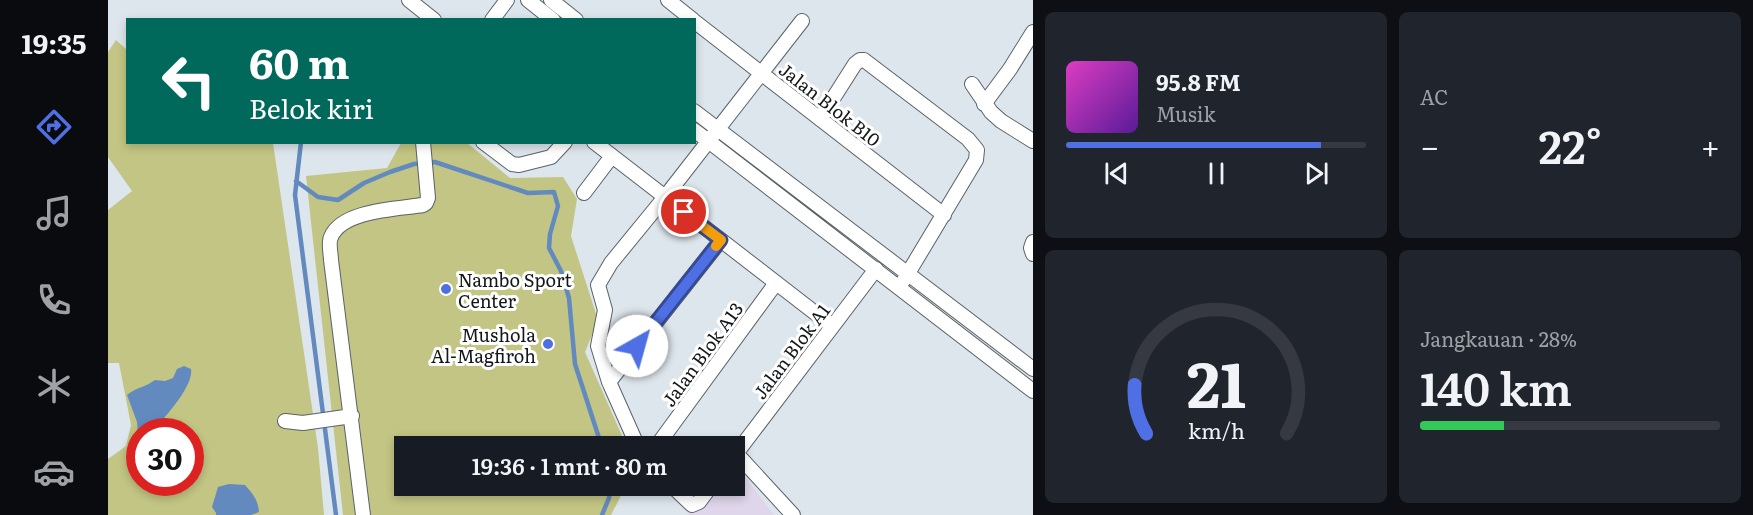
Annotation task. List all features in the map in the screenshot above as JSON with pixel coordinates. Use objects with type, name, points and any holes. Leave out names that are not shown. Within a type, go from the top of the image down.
[{"type":"street","points":[[409,0],[432,18]]},
{"type":"street","points":[[494,18],[507,0]]},
{"type":"street","points":[[528,0],[550,18]]},
{"type":"street","points":[[551,0],[574,18]]},
{"type":"street","name":"Jalan Blok B10","points":[[668,0],[691,18]]},
{"type":"street","points":[[633,436],[609,382],[598,346],[605,310],[598,285],[611,262],[665,197],[802,21]]},
{"type":"street","name":"Jalan Blok B10","points":[[696,22],[944,215]]},
{"type":"street","points":[[984,104],[1010,69],[1033,32]]},
{"type":"street","points":[[820,119],[855,64],[864,60],[968,139],[977,150],[976,160],[909,274],[899,286]]},
{"type":"street","points":[[972,84],[984,104],[1001,121],[1033,141]]},
{"type":"street","points":[[696,112],[1033,369]]},
{"type":"street","points":[[696,131],[1033,391]]},
{"type":"street","points":[[486,144],[512,164],[519,165],[551,158],[563,144]]},
{"type":"street","points":[[597,144],[832,326]]},
{"type":"street","points":[[363,515],[330,238],[339,225],[355,216],[426,203],[428,198],[423,148]]},
{"type":"street","points":[[584,193],[612,156]]},
{"type":"street","points":[[609,382],[721,240]]},
{"type":"street","points":[[1033,242],[1031,248],[1033,254]]},
{"type":"street","name":"Jalan Blok A1","points":[[745,442],[876,269]]},
{"type":"street","name":"Jalan Blok A13","points":[[664,436],[776,283]]},
{"type":"street","points":[[285,421],[303,423],[352,416]]},
{"type":"street","points":[[745,463],[794,515]]},
{"type":"street","points":[[683,496],[692,505],[699,502],[704,496]]},
{"type":"shaded area","points":[[745,476],[774,515],[687,515],[708,496],[745,496]]},
{"type":"green space","points":[[116,40],[126,49],[126,144],[273,144],[318,448],[324,515],[108,515],[108,459],[126,446],[126,496],[204,496],[204,418],[130,418],[119,363],[108,363],[108,210],[132,191],[108,157],[108,52]]},
{"type":"green space","points":[[400,144],[468,144],[510,178],[563,177],[577,199],[571,236],[598,320],[585,352],[622,436],[394,436],[394,496],[621,496],[611,515],[343,515],[306,176],[387,168]]},
{"type":"water","points":[[184,366],[191,369],[191,376],[183,393],[170,411],[164,418],[136,418],[127,395],[155,380],[165,381],[173,378],[177,369]]},
{"type":"water","points":[[229,484],[245,485],[255,497],[259,512],[251,515],[216,515],[212,507],[218,487]]},
{"type":"waterway","points":[[301,144],[295,195],[336,515]]},
{"type":"waterway","points":[[296,181],[318,197],[338,200],[364,183],[390,172],[414,164],[435,162],[528,193],[554,192],[558,206],[550,234],[549,248],[561,271],[569,298],[575,364],[598,436]]},
{"type":"waterway","points":[[602,515],[609,496]]},
{"type":"slow traffic","points":[[698,223],[721,240],[716,246]]},
{"type":"place","name":"Nambo Sport Center","points":[[446,289]]},
{"type":"place","name":"Mushola Al-Magfiroh","points":[[548,344]]},
{"type":"route","points":[[637,346],[721,240],[684,212]]}]
